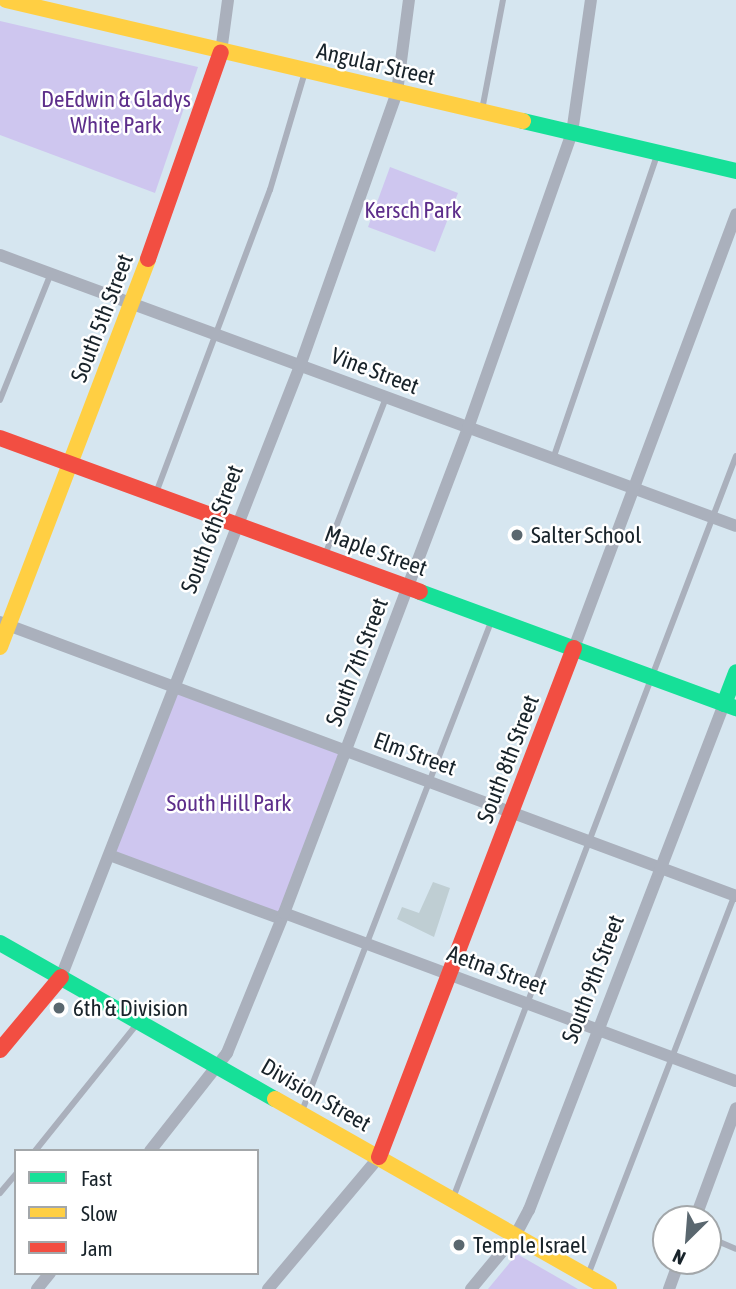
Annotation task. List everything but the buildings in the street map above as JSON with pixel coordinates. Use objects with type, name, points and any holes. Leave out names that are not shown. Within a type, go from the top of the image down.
[{"type":"street","name":"Angular Street","points":[[6,0],[736,171]]},
{"type":"street","name":"South 5th Street","points":[[0,647],[4,623],[134,303],[221,52],[228,0]]},
{"type":"street","name":"South 6th Street","points":[[0,1050],[61,977],[112,856],[300,366],[397,92],[409,0]]},
{"type":"street","name":"South 7th Street","points":[[152,1149],[219,1066],[236,1036],[282,916],[468,428],[572,133],[591,0]]},
{"type":"street","name":"South 8th Street","points":[[268,1289],[379,1157],[636,488],[736,214]]},
{"type":"street","name":"Vine Street","points":[[0,254],[736,526]]},
{"type":"street","name":"Maple Street","points":[[0,438],[730,706]]},
{"type":"street","name":"Elm Street","points":[[4,623],[736,895]]},
{"type":"street","name":"South 9th Street","points":[[471,1289],[515,1236],[529,1210],[660,868],[730,706],[736,672]]},
{"type":"street","name":"Aetna Street","points":[[112,856],[366,943],[736,1081]]},
{"type":"street","name":"Division Street","points":[[0,943],[609,1289]]},
{"type":"street","points":[[700,1205],[736,1108]]},
{"type":"street","points":[[37,1289],[48,1275]]},
{"type":"lane","points":[[482,112],[503,0]]},
{"type":"lane","points":[[155,495],[219,335],[293,123],[305,71]]},
{"type":"lane","points":[[553,459],[658,152]]},
{"type":"lane","points":[[0,400],[51,273]]},
{"type":"lane","points":[[324,557],[386,398]]},
{"type":"lane","points":[[452,1199],[736,456]]},
{"type":"lane","points":[[302,1113],[492,618]]},
{"type":"lane","points":[[587,1277],[736,895]]},
{"type":"lane","points":[[37,1149],[139,1021]]},
{"type":"lane","points":[[0,1193],[14,1176]]},
{"type":"green space","name":"DeEdwin & Gladys White Park","points":[[0,21],[198,67],[155,193],[0,135]]},
{"type":"green space","name":"Kersch Park","points":[[390,167],[458,193],[435,252],[368,227]]},
{"type":"green space","name":"South Hill Park","points":[[176,686],[345,751],[281,919],[112,856]]},
{"type":"green space","points":[[517,1254],[578,1289],[488,1289]]},
{"type":"traffic: fast","points":[[523,121],[736,171]]},
{"type":"traffic: fast","points":[[420,592],[736,708]]},
{"type":"traffic: fast","points":[[724,704],[736,672]]},
{"type":"traffic: fast","points":[[0,943],[275,1099]]},
{"type":"traffic: slow","points":[[6,0],[523,121]]},
{"type":"traffic: slow","points":[[0,647],[148,259]]},
{"type":"traffic: slow","points":[[275,1099],[609,1289]]},
{"type":"traffic: jam","points":[[148,259],[221,52]]},
{"type":"traffic: jam","points":[[0,438],[420,592]]},
{"type":"traffic: jam","points":[[379,1157],[574,648]]},
{"type":"traffic: jam","points":[[0,1050],[61,977]]},
{"type":"place","name":"Salter School","points":[[517,535]]},
{"type":"place","name":"6th & Division","points":[[59,1008]]},
{"type":"place","name":"Temple Israel","points":[[459,1245]]}]
